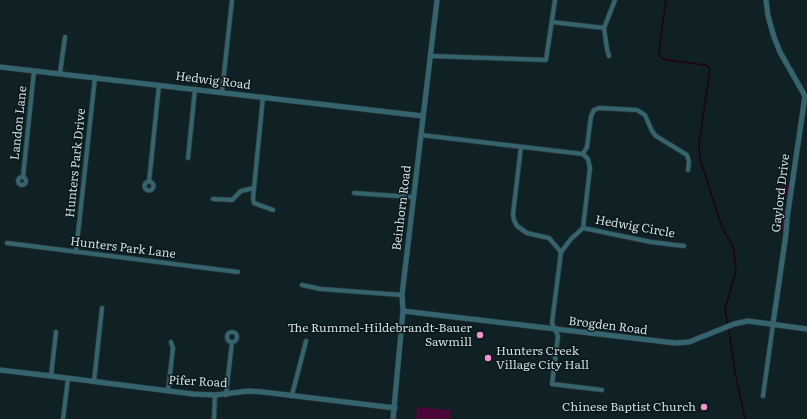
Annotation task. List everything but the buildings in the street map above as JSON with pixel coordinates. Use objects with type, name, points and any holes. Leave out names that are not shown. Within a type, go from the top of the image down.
[{"type":"street","points":[[222,92],[232,0]]},
{"type":"street","name":"Beinhorn Road","points":[[393,419],[403,311],[402,295],[437,0]]},
{"type":"street","points":[[430,56],[546,60],[555,0]]},
{"type":"street","points":[[609,56],[605,42],[604,28],[614,0]]},
{"type":"street","name":"Gaylord Drive","points":[[762,396],[806,96],[780,52],[768,16],[766,0]]},
{"type":"street","points":[[552,22],[604,28]]},
{"type":"street","points":[[60,73],[65,37]]},
{"type":"street","name":"Hedwig Road","points":[[0,67],[423,116]]},
{"type":"street","name":"Landon Lane","points":[[23,177],[34,71]]},
{"type":"street","name":"Hunters Park Drive","points":[[76,252],[95,77]]},
{"type":"street","points":[[149,182],[159,85]]},
{"type":"street","points":[[188,158],[196,89]]},
{"type":"street","points":[[264,97],[253,198],[254,204],[273,210]]},
{"type":"street","points":[[421,134],[584,154],[587,147],[591,116],[594,110],[600,108],[637,110],[645,115],[652,131],[656,136],[687,155],[689,162],[688,170]]},
{"type":"street","points":[[521,147],[513,214],[514,220],[517,226],[526,233],[549,238],[561,252],[552,323],[558,336],[552,384],[602,390]]},
{"type":"street","name":"Hedwig Circle","points":[[561,252],[571,239],[583,228],[590,168],[588,159],[584,154]]},
{"type":"street","points":[[213,199],[232,200],[246,188],[254,188]]},
{"type":"street","points":[[354,193],[413,197]]},
{"type":"street","name":"Hedwig Circle","points":[[583,228],[652,242],[684,246]]},
{"type":"street","name":"Hunters Park Lane","points":[[7,243],[238,272]]},
{"type":"street","points":[[302,285],[321,289],[402,295]]},
{"type":"street","points":[[94,381],[102,308]]},
{"type":"street","name":"Brogden Road","points":[[403,311],[675,343],[689,342],[734,324],[748,321],[807,329]]},
{"type":"street","points":[[51,376],[56,332]]},
{"type":"street","points":[[292,395],[306,341]]},
{"type":"street","points":[[168,391],[173,348],[171,342]]},
{"type":"street","points":[[226,395],[232,342]]},
{"type":"street","name":"Pifer Road","points":[[0,371],[193,394],[226,395],[249,391],[394,408]]},
{"type":"street","points":[[63,419],[68,379]]},
{"type":"street","points":[[214,419],[216,395]]},
{"type":"shaded area","points":[[782,185],[790,186],[788,196],[780,197]]},
{"type":"shaded area","points":[[779,211],[786,212],[784,229],[782,231],[776,229],[780,229],[783,212]]},
{"type":"shaded area","points":[[417,407],[451,410],[450,419],[416,419]]},
{"type":"waterway","points":[[666,0],[659,49],[660,57],[666,60],[705,65],[710,68],[699,144],[700,159],[722,227],[734,249],[736,272],[725,309],[735,372],[745,419]]},
{"type":"place","name":"The Rummel-Hildebrandt-Bauer Sawmill","points":[[480,335]]},
{"type":"place","name":"Hunters Creek Village City Hall","points":[[488,358]]},
{"type":"place","name":"Chinese Baptist Church","points":[[704,407]]}]
